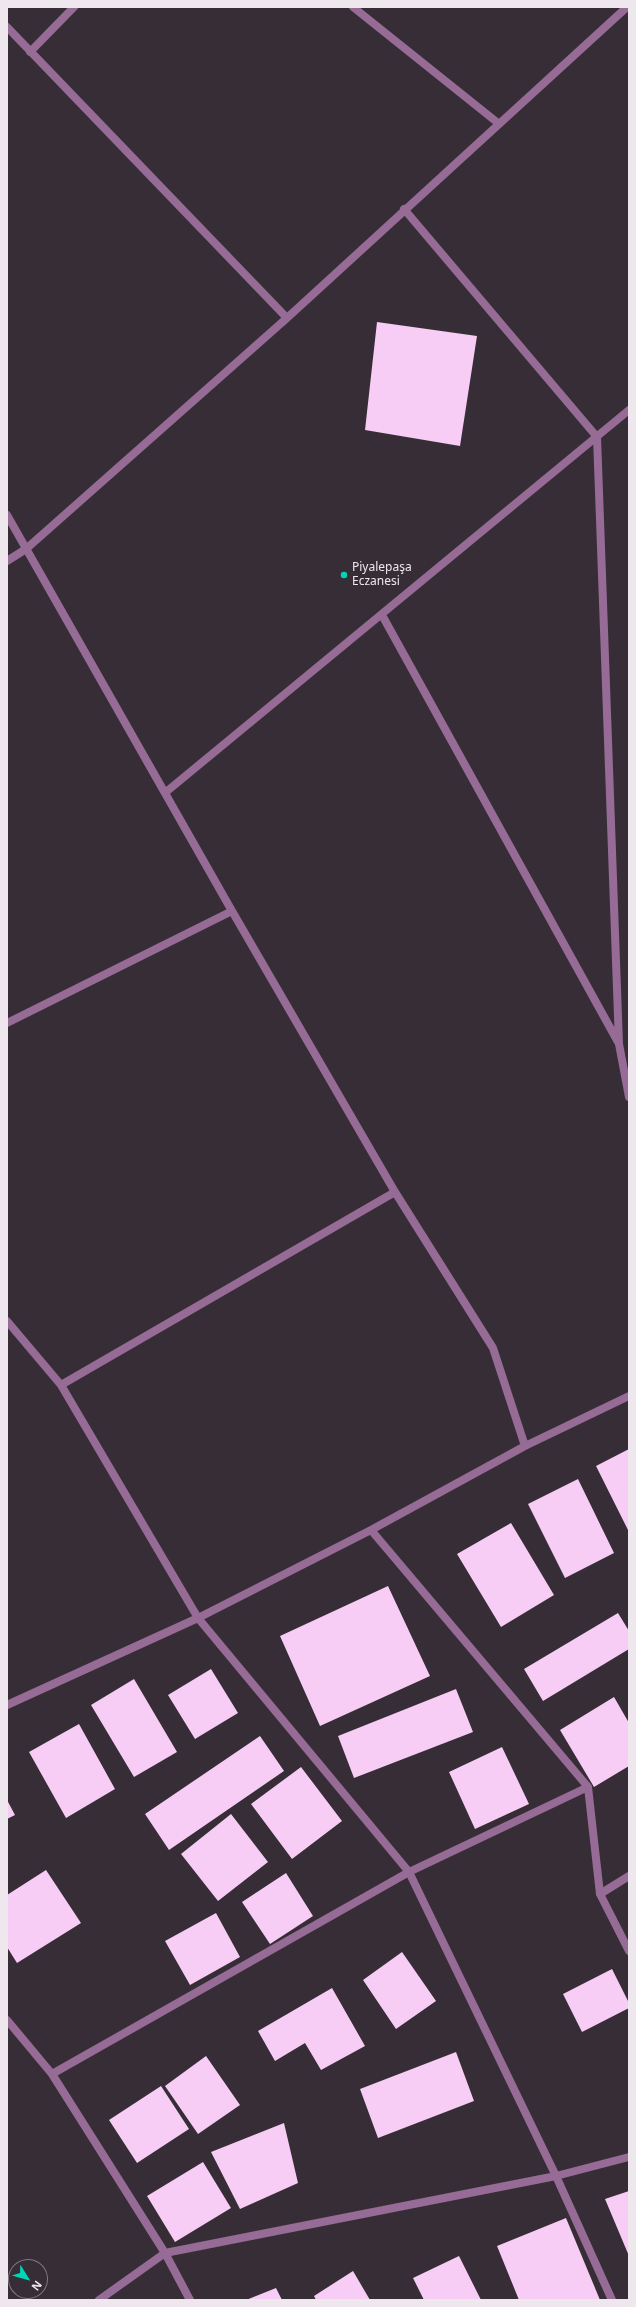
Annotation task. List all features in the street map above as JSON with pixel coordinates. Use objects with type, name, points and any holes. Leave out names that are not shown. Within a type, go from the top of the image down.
[{"type":"street","points":[[30,52],[74,7]]},
{"type":"street","points":[[353,7],[498,123]]},
{"type":"street","points":[[7,561],[26,549],[287,318],[498,123],[628,7]]},
{"type":"street","points":[[7,27],[287,318]]},
{"type":"street","points":[[404,209],[597,437],[620,1044],[629,1097]]},
{"type":"street","points":[[166,792],[629,410]]},
{"type":"street","points":[[7,514],[166,792],[232,911],[395,1192],[493,1348],[525,1446]]},
{"type":"street","points":[[382,615],[620,1044]]},
{"type":"street","points":[[7,1023],[232,911]]},
{"type":"street","points":[[61,1385],[395,1192]]},
{"type":"street","points":[[7,1321],[61,1385],[198,1618],[409,1872],[556,2176],[612,2300]]},
{"type":"street","points":[[7,1705],[198,1618],[371,1530],[525,1446],[629,1396]]},
{"type":"street","points":[[371,1530],[588,1787],[600,1894],[629,1951]]},
{"type":"street","points":[[52,2074],[409,1872],[588,1787]]},
{"type":"street","points":[[600,1894],[629,1876]]},
{"type":"street","points":[[7,2020],[52,2074],[165,2253],[190,2300]]},
{"type":"street","points":[[99,2300],[165,2253],[556,2176],[629,2157]]},
{"type":"building","points":[[377,322],[477,336],[460,446],[365,430]]},
{"type":"building","points":[[629,1449],[629,1532],[596,1466]]},
{"type":"building","points":[[578,1479],[614,1553],[565,1578],[528,1504]]},
{"type":"building","points":[[511,1523],[554,1595],[501,1627],[457,1554]]},
{"type":"building","points":[[388,1586],[430,1676],[320,1726],[280,1636]]},
{"type":"building","points":[[618,1613],[629,1631],[629,1649],[543,1701],[524,1669]]},
{"type":"building","points":[[211,1669],[238,1713],[195,1739],[168,1695]]},
{"type":"building","points":[[134,1679],[177,1752],[134,1777],[91,1705]]},
{"type":"building","points":[[456,1689],[473,1732],[354,1778],[338,1736]]},
{"type":"building","points":[[614,1697],[629,1723],[629,1766],[594,1787],[560,1730]]},
{"type":"building","points":[[79,1724],[115,1789],[66,1818],[29,1752]]},
{"type":"building","points":[[260,1736],[284,1771],[169,1850],[145,1814]]},
{"type":"building","points":[[502,1747],[529,1804],[475,1829],[449,1772]]},
{"type":"building","points":[[301,1767],[342,1821],[292,1859],[251,1804]]},
{"type":"building","points":[[7,1800],[15,1815],[7,1819]]},
{"type":"building","points":[[231,1814],[268,1862],[218,1901],[181,1854]]},
{"type":"building","points":[[46,1870],[81,1923],[17,1963],[7,1947],[7,1895]]},
{"type":"building","points":[[286,1873],[313,1916],[270,1944],[242,1902]]},
{"type":"building","points":[[216,1913],[240,1957],[190,1985],[165,1941]]},
{"type":"building","points":[[402,1952],[436,2001],[396,2029],[363,1980]]},
{"type":"building","points":[[612,1969],[629,2003],[629,2008],[582,2032],[563,1994]]},
{"type":"building","points":[[332,1988],[365,2046],[321,2070],[305,2043],[275,2061],[258,2031]]},
{"type":"building","points":[[456,2052],[474,2101],[378,2138],[360,2089]]},
{"type":"building","points":[[206,2056],[240,2105],[198,2134],[165,2086]]},
{"type":"building","points":[[161,2086],[189,2129],[137,2163],[109,2120]]},
{"type":"building","points":[[284,2123],[298,2183],[240,2209],[211,2152]]},
{"type":"building","points":[[203,2162],[231,2208],[175,2242],[147,2196]]},
{"type":"building","points":[[629,2191],[629,2256],[605,2199]]},
{"type":"building","points":[[566,2218],[600,2300],[519,2300],[497,2246]]},
{"type":"building","points":[[459,2256],[481,2300],[424,2300],[413,2278]]},
{"type":"building","points":[[353,2271],[370,2300],[316,2300],[314,2296]]},
{"type":"building","points":[[276,2288],[282,2300],[246,2300]]},
{"type":"place","name":"Piyalepaşa Eczanesi","points":[[344,575]]}]
